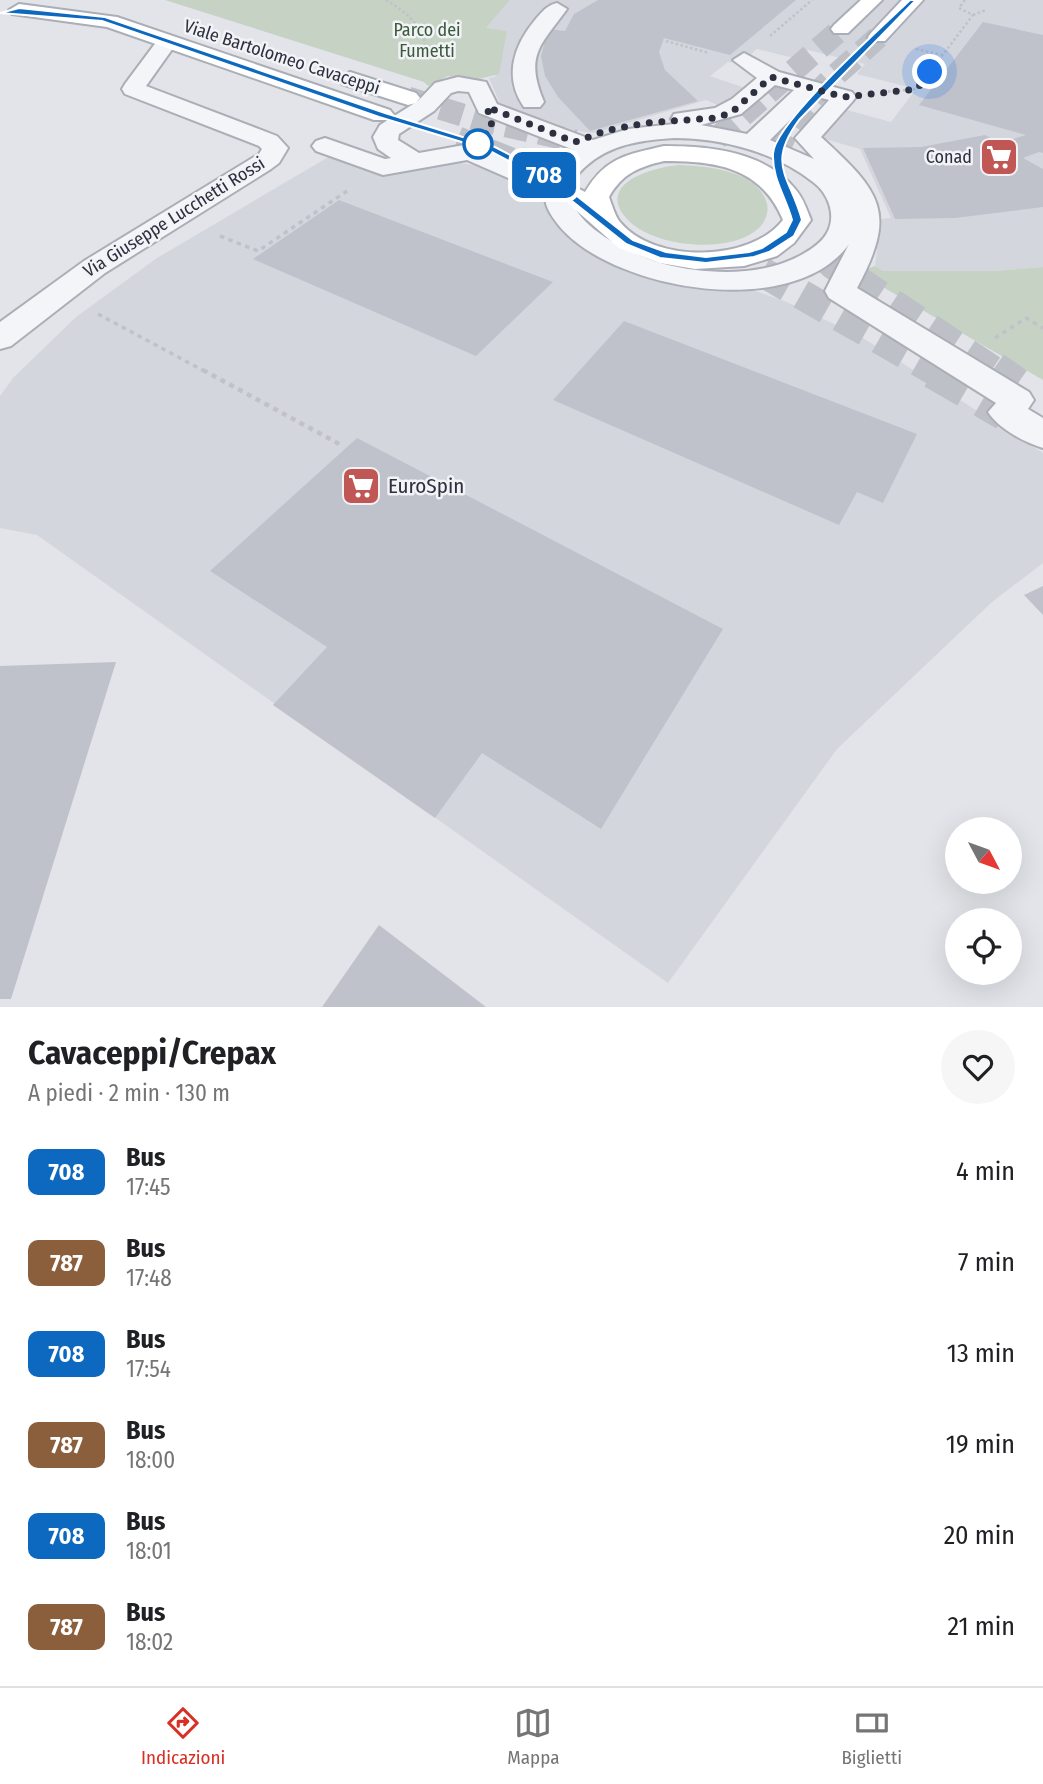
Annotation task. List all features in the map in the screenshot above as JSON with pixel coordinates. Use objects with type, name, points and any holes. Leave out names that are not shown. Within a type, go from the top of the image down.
[{"type":"street","points":[[10,12],[53,0]]},
{"type":"street","name":"Viale Bartolomeo Cavaceppi","points":[[116,0],[205,31]]},
{"type":"street","points":[[841,29],[872,0]]},
{"type":"street","points":[[878,37],[913,0]]},
{"type":"street","points":[[482,97],[527,92],[527,45],[538,27],[557,9]]},
{"type":"street","name":"Viale Bartolomeo Cavaceppi","points":[[10,12],[98,18],[382,115]]},
{"type":"street","name":"Via Giuseppe Lucchetti Rossi","points":[[0,339],[42,303],[103,259],[262,164],[274,152],[275,148],[268,141],[133,89],[167,41]]},
{"type":"street","points":[[744,60],[771,77],[844,97],[807,138],[855,183],[868,220],[864,246],[840,291]]},
{"type":"street","name":"Viale Bartolomeo Cavaceppi","points":[[329,72],[408,98]]},
{"type":"street","points":[[771,77],[731,113],[714,118],[645,123],[605,131],[572,165],[558,202],[568,219],[592,242],[623,259],[674,275],[724,281],[749,270],[790,233],[797,220]]},
{"type":"street","points":[[412,160],[387,144],[385,137],[389,130],[451,85],[591,146],[650,156]]},
{"type":"street","points":[[754,142],[810,87]]},
{"type":"street","points":[[470,152],[492,126],[482,97]]},
{"type":"street","points":[[591,146],[662,131],[715,134],[754,142],[784,153],[831,184],[842,200],[845,219],[839,239],[824,254],[799,268],[749,270]]},
{"type":"street","points":[[325,146],[383,167],[470,152],[562,190],[629,242],[651,252],[749,270],[840,291],[1024,402],[1043,435]]},
{"type":"street","points":[[605,221],[596,197],[601,182],[625,164],[650,156],[709,146],[782,186]]},
{"type":"street","points":[[777,155],[782,186],[792,202],[797,220],[819,251]]},
{"type":"path","points":[[386,0],[414,16],[422,26],[427,42],[429,73],[451,85]]},
{"type":"path","points":[[965,0],[959,8],[973,15]]},
{"type":"path","points":[[844,97],[917,89],[973,15],[986,10]]},
{"type":"path","points":[[208,231],[258,251],[383,167]]},
{"type":"path","points":[[91,310],[341,445]]},
{"type":"shaded area","points":[[510,0],[1043,0],[1043,267],[994,271],[883,271],[875,266],[878,243],[868,220],[891,218],[860,149],[818,137],[843,109],[891,122],[916,89],[857,74],[865,64],[808,50],[798,59],[757,49],[742,62],[728,62],[710,76],[748,89],[727,109],[706,100],[593,133],[571,130],[495,107],[499,101],[489,78],[495,77],[507,31],[485,29]]},
{"type":"shaded area","points":[[330,156],[385,177],[388,174],[451,162],[489,167],[532,187],[542,201],[557,195],[609,253],[724,280],[787,302],[860,336],[1043,453],[1043,563],[992,602],[837,749],[668,983],[37,535],[0,528],[0,396],[13,378],[76,317],[157,258]]},
{"type":"green space","name":"Parco dei Fumetti","points":[[165,0],[510,0],[486,28],[507,31],[499,74],[475,80],[448,76],[428,86],[424,82]]},
{"type":"green space","points":[[679,165],[730,172],[753,184],[762,193],[767,204],[767,214],[761,226],[746,237],[712,245],[674,242],[656,237],[629,221],[619,208],[618,197],[622,188],[642,174]]},
{"type":"green space","points":[[875,266],[883,271],[994,271],[1043,267],[1043,380],[881,286],[864,270]]},
{"type":"building","points":[[598,0],[796,0],[730,55],[664,38],[659,52],[665,70],[698,101],[590,131],[558,97],[545,76],[541,56],[548,29],[565,31],[574,14]]},
{"type":"building","points":[[983,22],[1043,35],[1043,153],[1023,158],[1043,169],[1043,207],[955,218],[895,219],[863,148],[921,147],[985,135],[1000,143],[1026,135],[919,105]]},
{"type":"building","points":[[339,200],[553,282],[476,356],[253,259]]},
{"type":"building","points":[[624,321],[917,434],[883,503],[857,492],[839,525],[553,400]]},
{"type":"building","points":[[357,438],[723,629],[601,829],[482,753],[435,818],[273,705],[327,647],[210,571]]},
{"type":"building","points":[[1043,586],[1043,615],[1024,595]]},
{"type":"building","points":[[116,662],[11,999],[0,999],[0,666]]},
{"type":"building","points":[[379,925],[486,1007],[322,1007]]},
{"type":"tunnel","points":[[717,138],[841,29]]},
{"type":"tunnel","points":[[777,155],[784,137],[806,105],[878,37]]},
{"type":"tunnel","points":[[408,98],[475,119],[575,141]]},
{"type":"tunnel","points":[[458,138],[519,162]]},
{"type":"tunnel","points":[[516,160],[566,190]]},
{"type":"tunnel","points":[[819,251],[834,265],[995,372]]},
{"type":"tunnel","points":[[762,272],[937,372]]},
{"type":"tunnel","points":[[934,370],[1006,412]]},
{"type":"tunnel","points":[[993,370],[1016,386]]},
{"type":"bus line","name":"708","points":[[0,13],[19,10],[103,19],[382,115],[473,142],[523,163],[551,180],[629,242],[651,252],[677,258],[706,260],[751,255],[778,243],[790,233],[797,220],[796,210],[782,186],[779,174],[779,142],[796,119],[913,0]]},
{"type":"place","name":"Conad","points":[[999,157]]},
{"type":"place","name":"EuroSpin","points":[[361,486]]},
{"type":"route","points":[[478,144],[492,126],[487,107],[575,142],[605,131],[645,123],[714,118],[731,113],[771,77],[844,97],[917,89],[930,72]]}]
